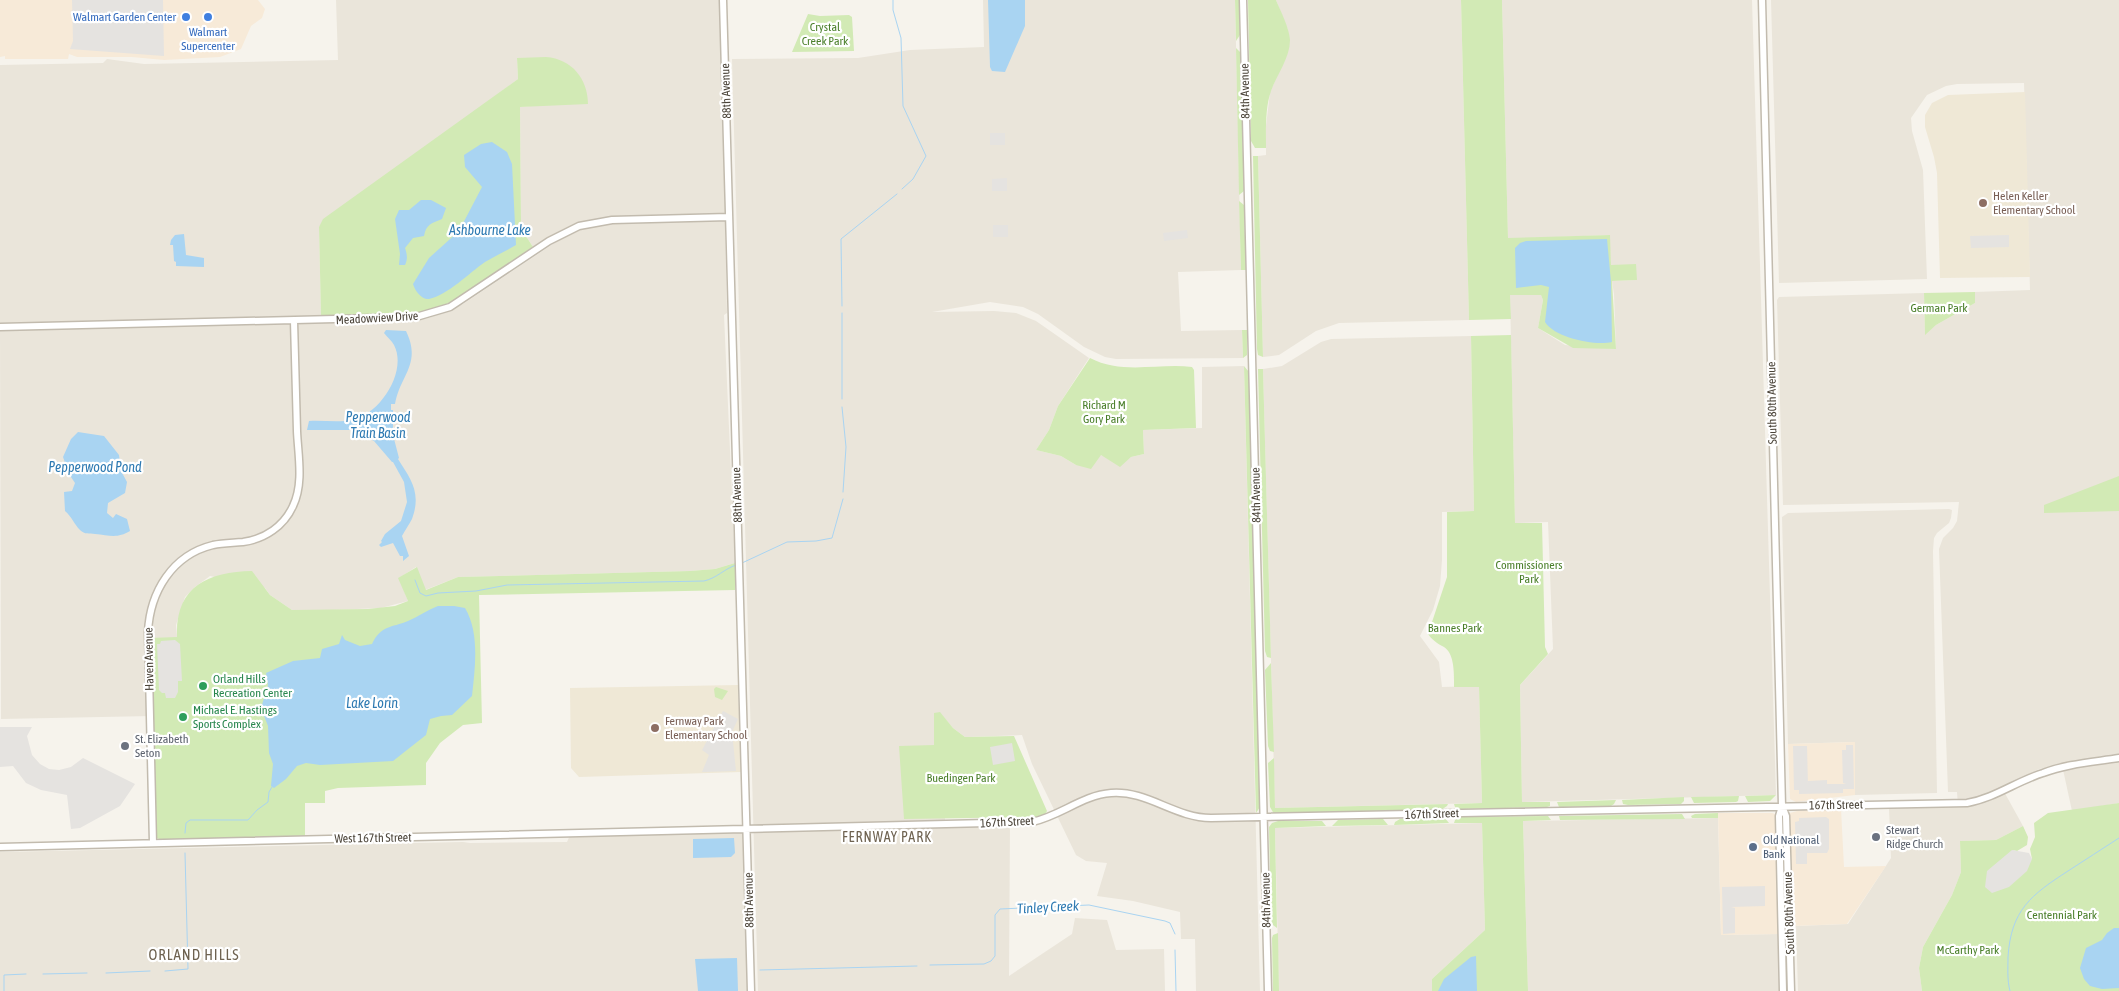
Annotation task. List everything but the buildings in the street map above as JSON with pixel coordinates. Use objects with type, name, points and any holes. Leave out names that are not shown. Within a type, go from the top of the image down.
[{"type":"street","name":"88th Avenue","points":[[723,0],[751,991]]},
{"type":"street","name":"84th Avenue","points":[[1243,0],[1268,991]]},
{"type":"street","name":"South 80th Avenue","points":[[1762,0],[1782,806],[1779,816],[1783,991]]},
{"type":"street","name":"Meadowview Drive","points":[[0,327],[399,319],[435,313],[466,297],[549,241],[580,226],[612,220],[729,217]]},
{"type":"street","name":"Haven Avenue","points":[[153,843],[148,632],[150,609],[162,582],[189,555],[212,546],[252,541],[266,535],[285,519],[293,506],[299,489],[294,321]]},
{"type":"street","name":"167th Street","points":[[747,828],[1032,822],[1044,820],[1095,796],[1112,793],[1137,795],[1187,816],[1199,818],[1967,802],[1983,800],[2025,779],[2045,772],[2119,758]]},
{"type":"street","name":"South 80th Avenue","points":[[1782,806],[1786,816],[1791,991]]},
{"type":"street","name":"West 167th Street","points":[[0,847],[747,828]]},
{"type":"shaded area","points":[[0,0],[258,0],[265,9],[262,18],[251,26],[241,49],[220,57],[164,60],[132,57],[77,57],[69,54],[68,59],[5,59],[5,56],[0,57]]},
{"type":"shaded area","points":[[72,0],[163,0],[164,56],[70,49],[73,41]]},
{"type":"shaded area","points":[[336,0],[722,0],[729,217],[612,220],[579,226],[533,247],[522,230],[521,221],[520,107],[541,105],[517,58],[518,79],[319,227],[321,317],[0,325],[0,65],[103,63],[107,59],[144,64],[338,60]]},
{"type":"shaded area","points":[[983,0],[1235,0],[1241,270],[1178,272],[1181,331],[1242,330],[1243,358],[1116,359],[1105,357],[1084,347],[1038,314],[1023,307],[990,302],[932,312],[994,311],[1016,313],[1036,321],[1089,358],[1058,406],[1049,430],[1036,450],[1061,456],[1076,465],[1101,455],[1124,462],[1131,457],[1144,454],[1143,430],[1202,428],[1202,367],[1244,366],[1260,991],[1196,991],[1195,939],[1181,939],[1180,912],[1133,901],[1097,896],[1107,863],[1086,861],[1076,855],[1032,764],[1022,735],[965,737],[953,728],[941,714],[945,725],[945,825],[1010,823],[1009,976],[1072,934],[1075,918],[1107,920],[1116,950],[1164,949],[1165,991],[758,991],[732,59],[858,58],[910,50],[984,47]]},
{"type":"shaded area","points":[[1276,0],[1461,0],[1469,320],[1339,323],[1316,331],[1279,355],[1263,357],[1258,156],[1266,155],[1266,126],[1270,92],[1288,52],[1288,30]]},
{"type":"shaded area","points":[[1502,0],[1752,0],[1776,795],[1522,802],[1520,685],[1553,649],[1548,522],[1515,523],[1510,295],[1541,295],[1543,300],[1538,328],[1565,345],[1616,349],[1612,281],[1637,280],[1611,265],[1609,235],[1508,239]]},
{"type":"shaded area","points":[[1771,0],[2119,0],[2119,803],[2072,811],[2062,765],[2039,769],[2002,788],[2023,826],[1996,840],[1960,841],[1961,872],[1952,895],[1923,947],[1919,968],[1922,991],[1798,991],[1796,926],[1848,924],[1891,858],[1889,808],[1958,806],[1957,792],[1948,792],[1939,549],[1943,538],[1957,521],[1959,502],[1783,505],[1777,300],[1779,297],[1924,293],[1925,334],[1936,325],[1975,303],[1975,292],[2030,290],[2024,83],[1957,84],[1946,86],[1927,95],[1911,118],[1912,131],[1923,170],[1927,279],[1779,283]]},
{"type":"shaded area","name":"Helen Keller Elementary School","points":[[2025,92],[2030,277],[1940,278],[1937,173],[1925,127],[1925,115],[1932,103],[1948,95]]},
{"type":"shaded area","points":[[990,133],[1005,133],[1005,145],[990,145]]},
{"type":"shaded area","points":[[1007,178],[1007,191],[992,191],[992,179]]},
{"type":"shaded area","points":[[725,221],[727,313],[724,315],[735,563],[715,569],[690,571],[458,577],[425,590],[416,567],[399,578],[408,601],[381,608],[308,611],[292,610],[270,595],[265,588],[210,576],[185,597],[176,625],[177,637],[152,716],[1,719],[0,330],[411,321],[429,318],[463,304],[562,238],[585,228],[607,224]]},
{"type":"shaded area","points":[[993,225],[1008,225],[1008,237],[993,237]]},
{"type":"shaded area","points":[[1187,230],[1188,238],[1164,241],[1163,233]]},
{"type":"shaded area","points":[[2009,235],[2009,247],[1971,248],[1970,236]]},
{"type":"shaded area","points":[[1471,336],[1474,511],[1442,512],[1440,586],[1433,610],[1420,636],[1439,662],[1442,687],[1479,686],[1482,803],[1275,808],[1263,369],[1282,366],[1321,342],[1331,339]]},
{"type":"shaded area","points":[[1952,510],[1951,518],[1949,523],[1934,538],[1933,551],[1937,793],[1855,795],[1855,742],[1788,744],[1782,517],[1788,513]]},
{"type":"shaded area","points":[[175,640],[180,644],[182,681],[178,681],[178,692],[175,698],[166,698],[165,693],[159,690],[157,644],[160,644],[161,641]]},
{"type":"shaded area","name":"Fernway Park Elementary School","points":[[738,685],[741,772],[579,777],[571,768],[570,688]]},
{"type":"shaded area","points":[[723,711],[738,719],[732,732],[736,771],[702,772],[709,755],[702,750]]},
{"type":"shaded area","points":[[0,727],[32,727],[27,736],[32,755],[40,764],[49,769],[59,770],[71,767],[83,758],[135,784],[120,806],[80,828],[71,829],[67,795],[41,790],[26,783],[13,766],[0,767]]},
{"type":"shaded area","points":[[1855,742],[1855,795],[1796,802],[1790,799],[1788,744]]},
{"type":"shaded area","points":[[1012,743],[1015,761],[993,765],[990,747]]},
{"type":"shaded area","points":[[1846,745],[1853,745],[1854,789],[1843,789],[1843,793],[1799,794],[1799,790],[1794,790],[1793,746],[1807,746],[1808,785],[1808,781],[1827,780],[1827,784],[1846,784],[1843,783],[1842,750],[1846,750]]},
{"type":"shaded area","points":[[1841,809],[1844,867],[1886,866],[1847,924],[1792,926],[1790,813]]},
{"type":"shaded area","points":[[1718,813],[1775,814],[1779,934],[1721,935]]},
{"type":"shaded area","points":[[1826,817],[1829,819],[1829,849],[1827,853],[1807,853],[1807,864],[1796,864],[1795,822],[1799,821],[1799,818]]},
{"type":"shaded area","points":[[1718,818],[1721,935],[1779,934],[1781,991],[1528,991],[1523,821]]},
{"type":"shaded area","points":[[1482,823],[1485,930],[1432,979],[1432,991],[1279,991],[1275,828]]},
{"type":"shaded area","points":[[747,828],[751,991],[0,991],[0,852],[463,842],[567,842],[571,833]]},
{"type":"shaded area","points":[[2012,850],[2029,853],[2032,859],[2027,871],[2009,887],[1992,893],[1985,887],[1987,871]]},
{"type":"shaded area","points":[[1765,886],[1765,906],[1731,907],[1735,908],[1735,933],[1723,934],[1722,887]]},
{"type":"green space","points":[[1235,0],[1239,0],[1240,35],[1236,41]]},
{"type":"green space","points":[[1248,0],[1276,0],[1290,40],[1286,60],[1269,98],[1266,119],[1266,148],[1255,148],[1251,141]]},
{"type":"green space","points":[[1461,0],[1502,0],[1508,238],[1610,235],[1611,265],[1636,264],[1637,280],[1612,281],[1616,349],[1573,348],[1538,328],[1543,300],[1541,295],[1510,295],[1511,319],[1469,320]]},
{"type":"green space","name":"Crystal Creek Park","points":[[808,14],[820,16],[849,15],[852,17],[854,51],[792,52]]},
{"type":"green space","points":[[1236,48],[1240,52],[1244,191],[1239,195]]},
{"type":"green space","points":[[546,57],[564,62],[577,72],[585,86],[588,104],[520,107],[521,221],[522,230],[533,247],[469,292],[428,311],[389,317],[321,317],[319,227],[323,219],[518,79],[517,58]]},
{"type":"green space","points":[[1253,156],[1258,156],[1263,357],[1258,355],[1257,349]]},
{"type":"green space","points":[[1239,201],[1244,205],[1246,270],[1241,270]]},
{"type":"green space","name":"German Park","points":[[1975,292],[1975,303],[1936,325],[1925,335],[1924,293]]},
{"type":"green space","points":[[1242,330],[1247,330],[1247,355],[1243,358]]},
{"type":"green space","points":[[1511,335],[1515,523],[1542,523],[1545,647],[1548,654],[1520,685],[1522,802],[1550,802],[1550,806],[1460,809],[1455,807],[1454,804],[1482,803],[1479,687],[1454,687],[1453,665],[1448,650],[1428,634],[1447,577],[1447,512],[1474,511],[1471,336]]},
{"type":"green space","name":"Richard M Gory Park","points":[[1090,358],[1115,366],[1192,367],[1194,370],[1196,428],[1143,430],[1144,454],[1131,457],[1120,467],[1101,455],[1091,469],[1076,465],[1061,456],[1036,450],[1049,430],[1058,406]]},
{"type":"green space","points":[[1244,366],[1249,372],[1260,807],[1256,813]]},
{"type":"green space","points":[[1258,369],[1263,369],[1271,658],[1267,657],[1265,651]]},
{"type":"green space","points":[[2119,476],[2119,511],[2044,513],[2044,505]]},
{"type":"green space","points":[[735,563],[735,590],[479,595],[482,723],[463,725],[440,743],[426,763],[426,785],[338,788],[325,791],[325,803],[305,803],[305,837],[161,840],[157,838],[150,638],[177,637],[178,620],[188,594],[208,579],[236,572],[252,571],[270,595],[292,610],[368,609],[395,606],[408,601],[398,578],[417,567],[426,590],[458,577],[690,571],[715,569]]},
{"type":"green space","points":[[1271,663],[1274,752],[1270,751],[1268,746],[1265,670]]},
{"type":"green space","points":[[716,687],[728,691],[722,700],[715,697],[714,689]]},
{"type":"green space","name":"Buedingen Park","points":[[940,712],[953,728],[965,737],[1014,736],[1047,811],[1044,816],[904,819],[899,746],[934,745],[934,713]]},
{"type":"green space","points":[[1274,758],[1275,808],[1448,804],[1441,810],[1274,814],[1270,807],[1268,763]]},
{"type":"green space","points":[[1776,795],[1770,801],[1748,802],[1745,796]]},
{"type":"green space","points":[[1739,796],[1736,802],[1694,803],[1691,797]]},
{"type":"green space","points":[[1684,797],[1684,801],[1681,804],[1628,805],[1623,804],[1622,800]]},
{"type":"green space","points":[[1616,800],[1611,806],[1559,807],[1557,802]]},
{"type":"green space","name":"Centennial Park","points":[[2119,803],[2119,991],[1922,991],[1919,968],[1923,947],[1952,895],[1961,872],[1960,841],[1996,840],[2023,826],[2028,837],[2027,845],[2017,851],[2012,850],[2032,859],[2030,849],[2035,837],[2034,823],[2048,813]]},
{"type":"green space","points":[[1718,813],[1718,818],[1692,818],[1691,816],[1695,814]]},
{"type":"green space","points":[[1682,814],[1685,819],[1560,820],[1559,816]]},
{"type":"green space","points":[[1548,816],[1551,820],[1523,821],[1528,991],[1432,991],[1432,979],[1485,930],[1482,823],[1454,823],[1455,820],[1461,817]]},
{"type":"green space","points":[[1444,817],[1449,823],[1394,825],[1400,819]]},
{"type":"green space","points":[[1383,819],[1388,825],[1332,826],[1338,820]]},
{"type":"green space","points":[[1278,821],[1322,821],[1326,826],[1275,828],[1277,928],[1271,920],[1269,827],[1272,823]]},
{"type":"green space","points":[[1278,933],[1279,991],[1273,991],[1272,938],[1273,935]]},
{"type":"water","points":[[988,0],[1025,0],[1025,26],[1005,72],[992,71],[990,67]]},
{"type":"water","name":"Ashbourne Lake","points":[[492,142],[507,152],[512,164],[516,245],[485,262],[444,293],[429,299],[421,297],[413,284],[429,258],[459,231],[482,187],[465,167],[464,155],[481,144]]},
{"type":"water","points":[[421,200],[431,200],[446,208],[442,219],[428,226],[424,236],[413,238],[405,248],[407,261],[405,265],[399,265],[400,254],[395,219],[399,210],[409,210]]},
{"type":"water","points":[[184,234],[186,255],[204,258],[204,267],[176,266],[173,245],[170,245],[171,240],[175,235]]},
{"type":"water","points":[[1607,239],[1611,282],[1612,342],[1586,342],[1566,336],[1550,328],[1545,322],[1549,287],[1541,285],[1516,288],[1515,248],[1520,243],[1526,241]]},
{"type":"water","name":"Pepperwood Train Basin","points":[[386,330],[406,331],[412,352],[411,361],[395,404],[391,404],[391,410],[393,410],[393,435],[398,459],[413,486],[416,501],[412,519],[402,536],[409,556],[403,561],[403,556],[400,556],[393,543],[381,547],[379,545],[385,534],[401,521],[407,502],[404,482],[393,462],[374,441],[353,430],[307,430],[309,421],[352,420],[372,410],[381,401],[394,379],[397,367],[394,345],[384,333]]},
{"type":"water","name":"Pepperwood Pond","points":[[78,432],[104,436],[119,455],[121,471],[127,482],[125,493],[108,503],[107,513],[113,518],[116,514],[127,519],[130,531],[113,536],[87,534],[78,528],[65,511],[64,492],[72,491],[75,483],[69,474],[63,457],[71,439]]},
{"type":"water","name":"Lake Lorin","points":[[438,606],[465,608],[470,618],[475,639],[472,696],[452,715],[430,719],[426,735],[393,761],[320,765],[306,763],[297,766],[286,779],[274,788],[271,786],[273,764],[269,753],[268,726],[261,708],[268,685],[266,673],[293,661],[320,658],[322,649],[339,644],[342,635],[345,640],[360,646],[372,644],[383,630],[412,619]]},
{"type":"water","points":[[734,838],[735,853],[731,857],[693,858],[693,839]]},
{"type":"water","points":[[2114,928],[2119,928],[2119,988],[2102,989],[2090,986],[2084,979],[2080,968],[2086,948],[2102,940]]},
{"type":"water","points":[[1476,956],[1477,991],[1438,991],[1444,979],[1471,957]]},
{"type":"water","points":[[737,958],[738,991],[698,991],[695,959]]},
{"type":"waterway","points":[[893,0],[893,10],[901,38],[903,106],[926,156],[913,179],[902,189]]},
{"type":"waterway","points":[[842,306],[841,239],[897,194]]},
{"type":"waterway","points":[[842,313],[842,399]]},
{"type":"waterway","points":[[842,407],[846,447],[843,492]]},
{"type":"waterway","points":[[742,563],[787,542],[816,541],[832,538],[843,499]]},
{"type":"waterway","points":[[415,580],[420,593],[426,596],[438,593],[476,591],[507,585],[704,581],[736,565]]},
{"type":"waterway","points":[[185,833],[186,823],[190,820],[248,820],[268,802],[269,792],[272,787]]},
{"type":"waterway","points":[[2010,991],[2008,983],[2010,941],[2013,927],[2025,905],[2043,888],[2119,838]]},
{"type":"waterway","points":[[165,971],[188,969],[185,853]]},
{"type":"waterway","name":"Tinley Creek","points":[[930,965],[984,964],[991,961],[995,956],[995,915],[1000,909],[1089,905],[1165,921],[1170,923],[1175,934]]},
{"type":"waterway","name":"Tinley Creek","points":[[1175,950],[1176,991]]},
{"type":"waterway","name":"Tinley Creek","points":[[760,970],[917,966]]},
{"type":"waterway","points":[[106,973],[150,971]]},
{"type":"waterway","points":[[43,974],[87,973]]},
{"type":"waterway","points":[[4,991],[4,975],[26,974]]},
{"type":"place","name":"Walmart Garden Center","points":[[186,17]]},
{"type":"place","name":"Walmart Supercenter","points":[[208,17]]},
{"type":"place","name":"Helen Keller Elementary School","points":[[1983,203]]},
{"type":"place","name":"Orland Hills Recreation Center","points":[[203,686]]},
{"type":"place","name":"Michael E. Hastings Sports Complex","points":[[183,717]]},
{"type":"place","name":"Fernway Park Elementary School","points":[[655,728]]},
{"type":"place","name":"St. Elizabeth Seton","points":[[125,746]]},
{"type":"place","name":"Stewart Ridge Church","points":[[1876,837]]},
{"type":"place","name":"Old National Bank","points":[[1753,847]]},
{"type":"district","name":"FERNWAY PARK","points":[[887,837]]},
{"type":"district","name":"ORLAND HILLS","points":[[194,955]]},
{"type":"park label","name":"Commissioners Park","points":[[1529,572]]},
{"type":"park label","name":"Bannes Park","points":[[1455,628]]},
{"type":"park label","name":"McCarthy Park","points":[[1968,950]]}]
